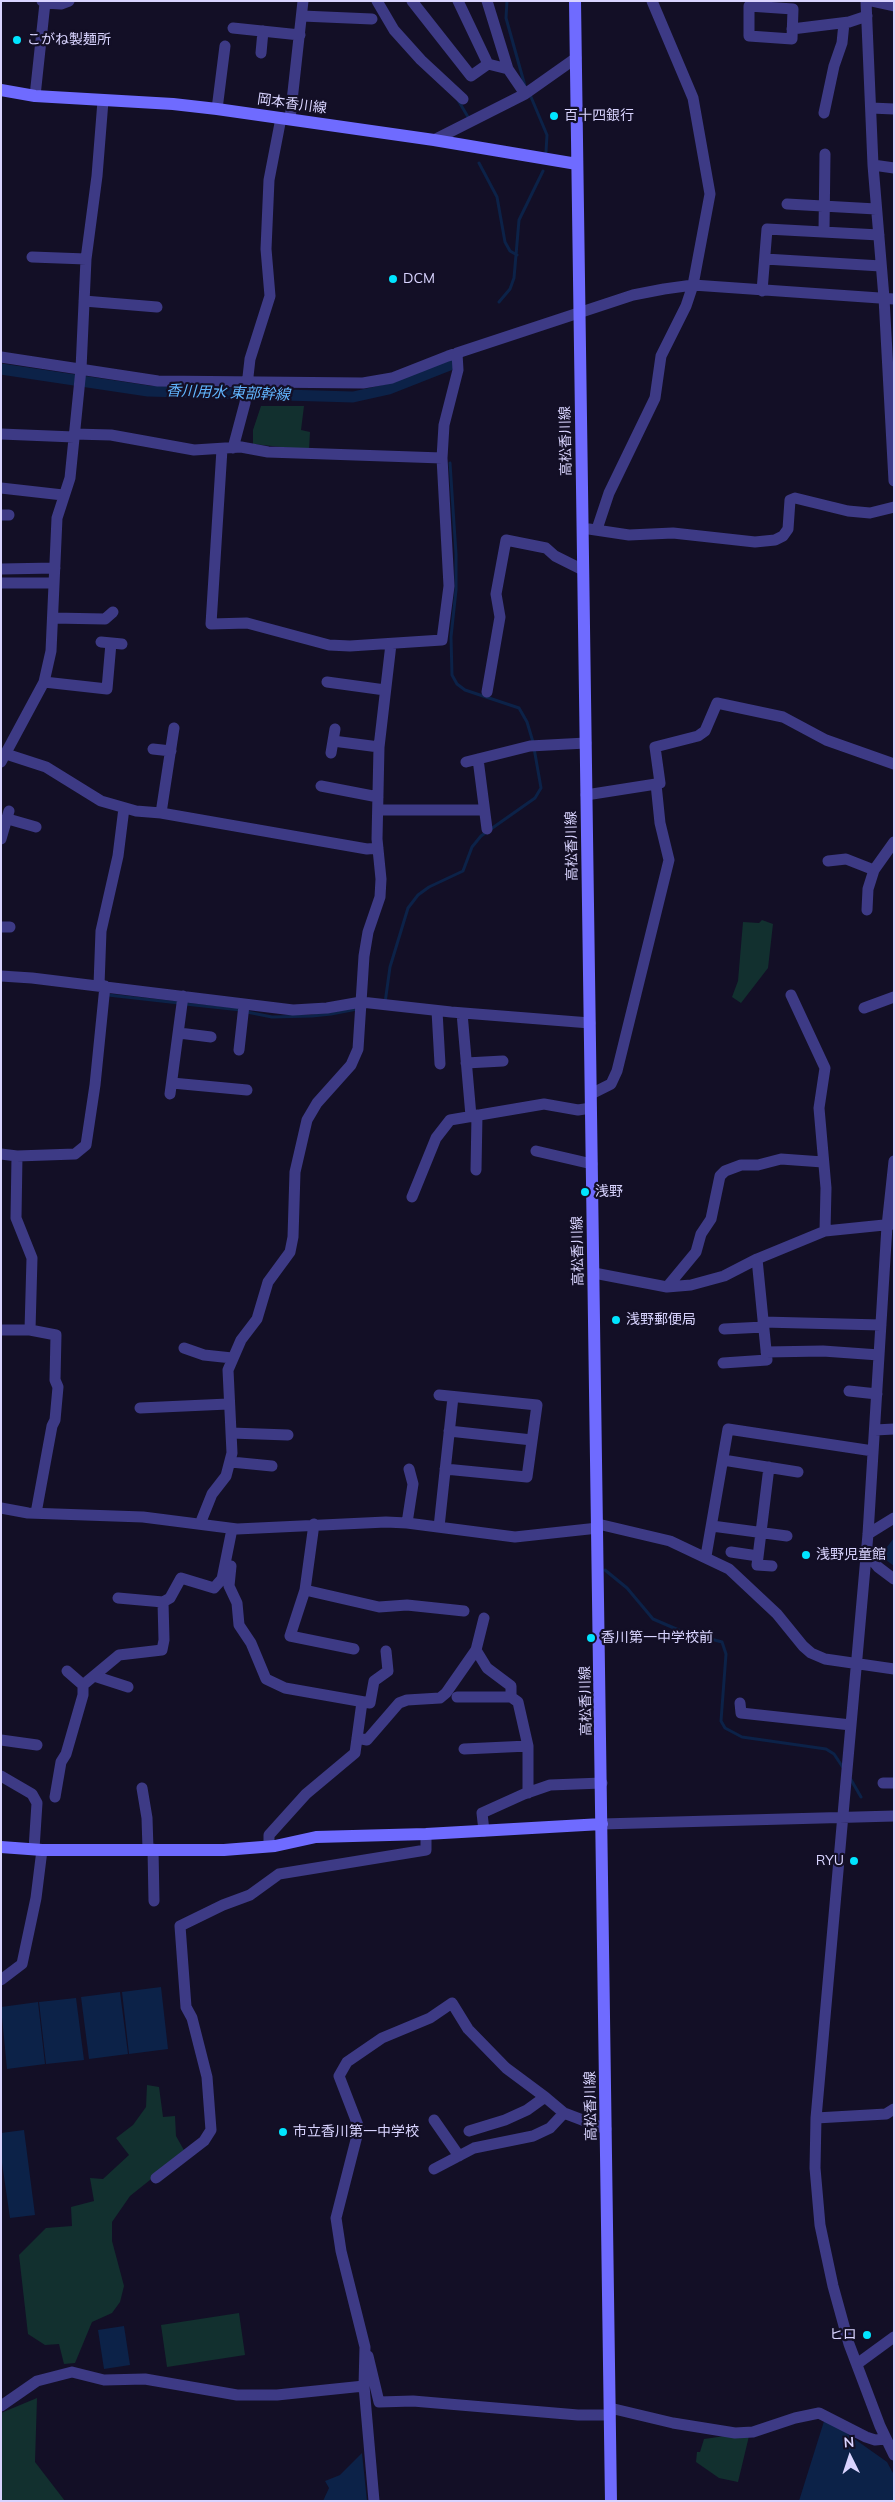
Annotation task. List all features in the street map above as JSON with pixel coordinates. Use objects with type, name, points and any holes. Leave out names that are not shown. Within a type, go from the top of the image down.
[{"type":"main road","name":"高松香川線","points":[[575,1],[611,2501]]},
{"type":"main road","name":"岡本香川線","points":[[1,90],[35,96],[173,104],[217,109],[434,140],[577,164]]},
{"type":"main road","points":[[1,1847],[38,1849],[224,1850],[269,1846],[316,1837],[426,1834],[602,1824]]},
{"type":"street","points":[[35,96],[43,2],[61,4],[69,1]]},
{"type":"street","points":[[303,1],[300,36],[286,118],[269,180],[266,249],[270,296],[250,359],[245,403],[228,449],[211,624],[247,623],[330,645],[350,646],[442,640],[449,586],[442,458],[444,425],[458,370],[457,353]]},
{"type":"street","points":[[376,1],[394,30],[421,60],[462,99]]},
{"type":"street","points":[[412,1],[471,76],[488,64],[508,68]]},
{"type":"street","points":[[458,1],[488,64]]},
{"type":"street","points":[[488,1],[508,68],[524,94]]},
{"type":"street","points":[[597,529],[609,494],[655,398],[656,377],[661,356],[686,306],[693,286],[710,194],[707,168],[693,98],[652,1]]},
{"type":"street","points":[[866,1],[876,209],[881,266],[889,298],[894,481]]},
{"type":"street","points":[[871,1],[894,6]]},
{"type":"street","points":[[750,6],[793,9],[792,28],[792,39],[749,36],[750,6]]},
{"type":"street","points":[[302,16],[372,19]]},
{"type":"street","points":[[792,28],[844,23],[867,16]]},
{"type":"street","points":[[824,113],[834,66],[842,43],[844,23]]},
{"type":"street","points":[[233,28],[300,36]]},
{"type":"street","points":[[261,53],[263,31]]},
{"type":"street","points":[[217,109],[225,46]]},
{"type":"street","points":[[434,140],[524,94],[576,58]]},
{"type":"street","points":[[103,101],[97,176],[86,259],[80,377],[70,478],[57,518],[51,651],[44,682],[3,757],[46,768],[101,801],[124,808],[367,849],[378,848]]},
{"type":"street","points":[[870,108],[894,109]]},
{"type":"street","points":[[824,231],[825,154]]},
{"type":"street","points":[[873,165],[894,168]]},
{"type":"street","points":[[787,204],[876,209]]},
{"type":"street","points":[[762,291],[768,230],[878,234]]},
{"type":"street","points":[[32,257],[86,259]]},
{"type":"street","points":[[765,259],[881,266]]},
{"type":"street","points":[[1,357],[80,377],[158,381],[363,383],[392,378],[457,353],[633,295],[693,286],[889,298]]},
{"type":"street","points":[[84,302],[157,307]]},
{"type":"street","points":[[1,434],[74,436],[111,434],[194,450],[228,449],[442,458]]},
{"type":"street","points":[[1,488],[63,495]]},
{"type":"street","points":[[582,529],[597,529],[629,535],[673,533],[755,542],[775,540],[783,536],[788,529],[790,500],[795,498],[863,512],[882,512],[894,507]]},
{"type":"street","points":[[487,692],[500,617],[496,594],[506,540],[546,548],[555,556],[583,570]]},
{"type":"street","points":[[1,569],[54,568]]},
{"type":"street","points":[[1,583],[54,582]]},
{"type":"street","points":[[53,618],[105,619],[113,612]]},
{"type":"street","points":[[44,682],[107,689],[111,643]]},
{"type":"street","points":[[200,1524],[212,1494],[226,1476],[230,1462],[231,1433],[228,1404],[228,1370],[241,1340],[257,1319],[268,1282],[290,1252],[293,1237],[295,1172],[307,1120],[317,1103],[351,1065],[358,1049],[368,932],[380,897],[381,879],[378,848],[379,747],[391,644]]},
{"type":"street","points":[[327,682],[385,690]]},
{"type":"street","points":[[586,795],[660,783],[655,747],[698,736],[705,731],[717,703],[783,717],[826,740],[894,764]]},
{"type":"street","points":[[161,813],[174,728]]},
{"type":"street","points":[[331,753],[334,735],[379,747]]},
{"type":"street","points":[[487,829],[472,760],[530,746],[586,743]]},
{"type":"street","points":[[153,749],[171,751]]},
{"type":"street","points":[[591,1094],[611,1084],[617,1071],[668,860],[660,823],[656,784]]},
{"type":"street","points":[[320,786],[378,797]]},
{"type":"street","points":[[1,1154],[17,1156],[75,1154],[86,1145],[95,1085],[102,986],[101,931],[118,856],[124,808]]},
{"type":"street","points":[[378,810],[484,810]]},
{"type":"street","points":[[1,839],[9,815],[36,827]]},
{"type":"street","points":[[867,910],[868,889],[874,870],[894,842]]},
{"type":"street","points":[[828,861],[846,859],[874,870]]},
{"type":"street","points":[[1,976],[102,986],[183,1001],[243,1009],[293,1010],[361,1006],[590,1023]]},
{"type":"street","points":[[791,995],[825,1068],[819,1108],[826,1188],[825,1231]]},
{"type":"street","points":[[864,1008],[894,997]]},
{"type":"street","points":[[183,1001],[171,1088],[219,1093],[247,1090]]},
{"type":"street","points":[[238,1050],[243,1009]]},
{"type":"street","points":[[437,1011],[440,1064]]},
{"type":"street","points":[[462,1014],[466,1063],[474,1115],[476,1170]]},
{"type":"street","points":[[179,1033],[211,1037]]},
{"type":"street","points":[[466,1063],[503,1061]]},
{"type":"street","points":[[412,1197],[436,1138],[450,1120],[544,1104],[578,1110],[591,1108]]},
{"type":"street","points":[[536,1151],[592,1164]]},
{"type":"street","points":[[17,1156],[16,1218],[32,1258],[30,1330]]},
{"type":"street","points":[[667,1287],[696,1252],[701,1234],[711,1219],[720,1176],[725,1171],[741,1166],[758,1165],[781,1159],[823,1162]]},
{"type":"street","points":[[894,1161],[881,1325],[867,1554],[816,2118],[815,2168],[820,2225],[833,2286],[857,2364],[894,2456]]},
{"type":"street","points":[[594,1273],[667,1287],[691,1285],[724,1276],[757,1258],[825,1231],[852,1227],[890,1225]]},
{"type":"street","points":[[723,1363],[767,1360],[757,1258]]},
{"type":"street","points":[[724,1329],[764,1324],[881,1325]]},
{"type":"street","points":[[1,1330],[30,1330],[56,1335],[55,1380],[58,1387],[55,1420],[52,1426],[36,1513]]},
{"type":"street","points":[[184,1348],[204,1355],[232,1358]]},
{"type":"street","points":[[766,1352],[823,1351],[879,1355]]},
{"type":"street","points":[[848,1391],[877,1394]]},
{"type":"street","points":[[439,1395],[537,1405],[528,1477],[445,1469]]},
{"type":"street","points":[[440,1527],[453,1397]]},
{"type":"street","points":[[140,1408],[228,1404]]},
{"type":"street","points":[[706,1556],[728,1429],[873,1451]]},
{"type":"street","points":[[875,1430],[894,1429]]},
{"type":"street","points":[[449,1431],[532,1440]]},
{"type":"street","points":[[231,1433],[288,1435]]},
{"type":"street","points":[[723,1460],[798,1472]]},
{"type":"street","points":[[230,1462],[272,1466]]},
{"type":"street","points":[[769,1467],[757,1565],[772,1566]]},
{"type":"street","points":[[408,1469],[413,1484],[408,1523]]},
{"type":"street","points":[[1,1508],[36,1513],[143,1517],[234,1529],[314,1524],[408,1523],[515,1537],[598,1526],[670,1541],[706,1556],[729,1569],[777,1614],[811,1653],[825,1659],[856,1665],[894,1669]]},
{"type":"street","points":[[868,1534],[894,1518]]},
{"type":"street","points":[[314,1524],[305,1590],[290,1636],[354,1648]]},
{"type":"street","points":[[712,1526],[787,1536]]},
{"type":"street","points":[[118,1598],[163,1602],[170,1598],[181,1578],[214,1588],[222,1579],[234,1529]]},
{"type":"street","points":[[234,1529],[229,1586],[237,1603],[239,1625],[251,1643],[266,1679],[284,1688],[370,1703],[374,1682],[388,1670],[386,1650]]},
{"type":"street","points":[[732,1552],[758,1556]]},
{"type":"street","points":[[867,1554],[878,1567],[894,1579]]},
{"type":"street","points":[[305,1590],[379,1607],[406,1605],[464,1611]]},
{"type":"street","points":[[83,1685],[119,1655],[162,1650],[164,1640],[163,1602]]},
{"type":"street","points":[[357,1738],[367,1740],[399,1703],[407,1700],[440,1698],[476,1650],[484,1618]]},
{"type":"street","points":[[476,1650],[488,1668],[510,1686],[512,1697]]},
{"type":"street","points":[[55,1797],[61,1762],[66,1754],[83,1695],[83,1685],[67,1671]]},
{"type":"street","points":[[94,1676],[128,1688]]},
{"type":"street","points":[[457,1697],[512,1697],[518,1702],[528,1746],[528,1793]]},
{"type":"street","points":[[269,1846],[269,1835],[306,1794],[355,1753],[362,1702]]},
{"type":"street","points":[[740,1703],[741,1713],[851,1725]]},
{"type":"street","points":[[1,1740],[37,1746]]},
{"type":"street","points":[[464,1748],[528,1746]]},
{"type":"street","points":[[1,1776],[32,1794],[37,1803],[38,1849],[36,1898],[22,1964],[1,1980]]},
{"type":"street","points":[[484,1831],[482,1813],[528,1793],[550,1785],[602,1783]]},
{"type":"street","points":[[142,1788],[147,1818],[154,1901]]},
{"type":"street","points":[[602,1824],[894,1816]]},
{"type":"street","points":[[156,2178],[204,2141],[211,2130],[207,2077],[192,2018],[186,2007],[180,1926],[223,1905],[250,1895],[279,1874],[426,1850],[426,1834]]},
{"type":"street","points":[[606,2129],[564,2113],[545,2096],[506,2068],[486,2050],[468,2028],[452,2003],[430,2018],[382,2038],[347,2062],[339,2076],[359,2128],[336,2218],[341,2251],[379,2402],[413,2401],[569,2414],[610,2412],[735,2433],[753,2432],[795,2418],[819,2413],[866,2437],[875,2440],[886,2439]]},
{"type":"street","points":[[469,2131],[505,2120],[527,2110],[545,2096]]},
{"type":"street","points":[[816,2118],[886,2114],[894,2109]]},
{"type":"street","points":[[434,2169],[474,2148],[533,2136],[550,2128],[564,2113]]},
{"type":"street","points":[[434,2120],[459,2156]]},
{"type":"street","points":[[857,2364],[894,2337]]},
{"type":"street","points":[[365,2347],[364,2386],[374,2501]]},
{"type":"street","points":[[1,2406],[37,2381],[72,2372],[104,2380],[145,2379],[215,2392],[261,2396],[364,2386]]},
{"type":"green space","points":[[261,406],[304,406],[301,430],[310,432],[309,450],[253,444],[253,430]]},
{"type":"green space","points":[[762,920],[773,924],[768,968],[741,1003],[732,997],[738,981],[743,922],[759,923]]},
{"type":"green space","points":[[147,2085],[159,2087],[163,2117],[175,2116],[176,2136],[185,2152],[130,2196],[112,2222],[112,2241],[124,2286],[120,2302],[112,2313],[92,2322],[75,2363],[64,2364],[59,2344],[45,2345],[28,2334],[19,2255],[46,2228],[72,2226],[71,2207],[94,2201],[90,2178],[103,2179],[129,2155],[116,2138],[133,2125],[146,2107]]},
{"type":"green space","points":[[239,2313],[245,2355],[167,2367],[161,2325]]},
{"type":"green space","points":[[37,2398],[35,2462],[65,2501],[1,2501],[1,2413]]},
{"type":"green space","points":[[725,2436],[749,2436],[738,2482],[719,2478],[696,2462],[697,2452],[700,2452],[704,2439]]},
{"type":"water","points":[[894,1538],[894,1566],[886,1560],[883,1552]]},
{"type":"water","points":[[161,1987],[168,2049],[129,2054],[122,1992]]},
{"type":"water","points":[[120,1992],[128,2054],[89,2059],[81,1997]]},
{"type":"water","points":[[76,1998],[84,2060],[46,2064],[39,2002]]},
{"type":"water","points":[[38,2002],[45,2064],[7,2069],[1,2007]]},
{"type":"water","points":[[24,2130],[35,2215],[10,2218],[1,2156],[1,2133]]},
{"type":"water","points":[[124,2326],[130,2365],[104,2369],[98,2330]]},
{"type":"water","points":[[825,2418],[887,2462],[894,2475],[894,2500],[799,2501]]},
{"type":"water","points":[[362,2453],[367,2501],[323,2501],[329,2488],[325,2481],[340,2475]]},
{"type":"waterway","points":[[507,1],[506,18],[525,86]]},
{"type":"waterway","points":[[531,97],[547,135],[546,152]]},
{"type":"waterway","points":[[458,100],[468,117]]},
{"type":"waterway","points":[[479,163],[497,197],[505,242],[510,251],[517,255]]},
{"type":"waterway","points":[[499,302],[510,289],[514,278],[519,220],[543,171]]},
{"type":"waterway","name":"香川用水 東部幹線","points":[[1,369],[148,391],[353,397],[389,389],[450,365]]},
{"type":"waterway","points":[[450,463],[456,554],[456,590],[451,637],[452,675],[457,684],[465,690],[519,708],[527,722],[533,742]]},
{"type":"waterway","points":[[385,1003],[390,967],[408,908],[418,895],[429,887],[463,871],[472,847],[481,836],[535,798],[541,788],[534,748]]},
{"type":"waterway","points":[[108,995],[179,1003]]},
{"type":"waterway","points":[[185,1004],[241,1010]]},
{"type":"waterway","points":[[247,1012],[272,1017],[312,1016],[357,1009]]},
{"type":"waterway","points":[[605,1570],[627,1588],[653,1619],[681,1631],[722,1642],[726,1654],[721,1721],[725,1728],[742,1737],[826,1749],[834,1754],[844,1769]]},
{"type":"waterway","points":[[850,1778],[861,1797]]},
{"type":"place","name":"こがね製麺所","points":[[17,40]]},
{"type":"place","name":"百十四銀行","points":[[554,116]]},
{"type":"place","name":"DCM","points":[[393,279]]},
{"type":"place","name":"浅野","points":[[585,1192]]},
{"type":"place","name":"浅野郵便局","points":[[616,1320]]},
{"type":"place","name":"浅野児童館","points":[[806,1555]]},
{"type":"place","name":"香川第一中学校前","points":[[591,1638]]},
{"type":"place","name":"RYU","points":[[854,1861]]},
{"type":"place","name":"市立香川第一中学校","points":[[283,2132]]},
{"type":"place","name":"ヒロ","points":[[867,2335]]}]
